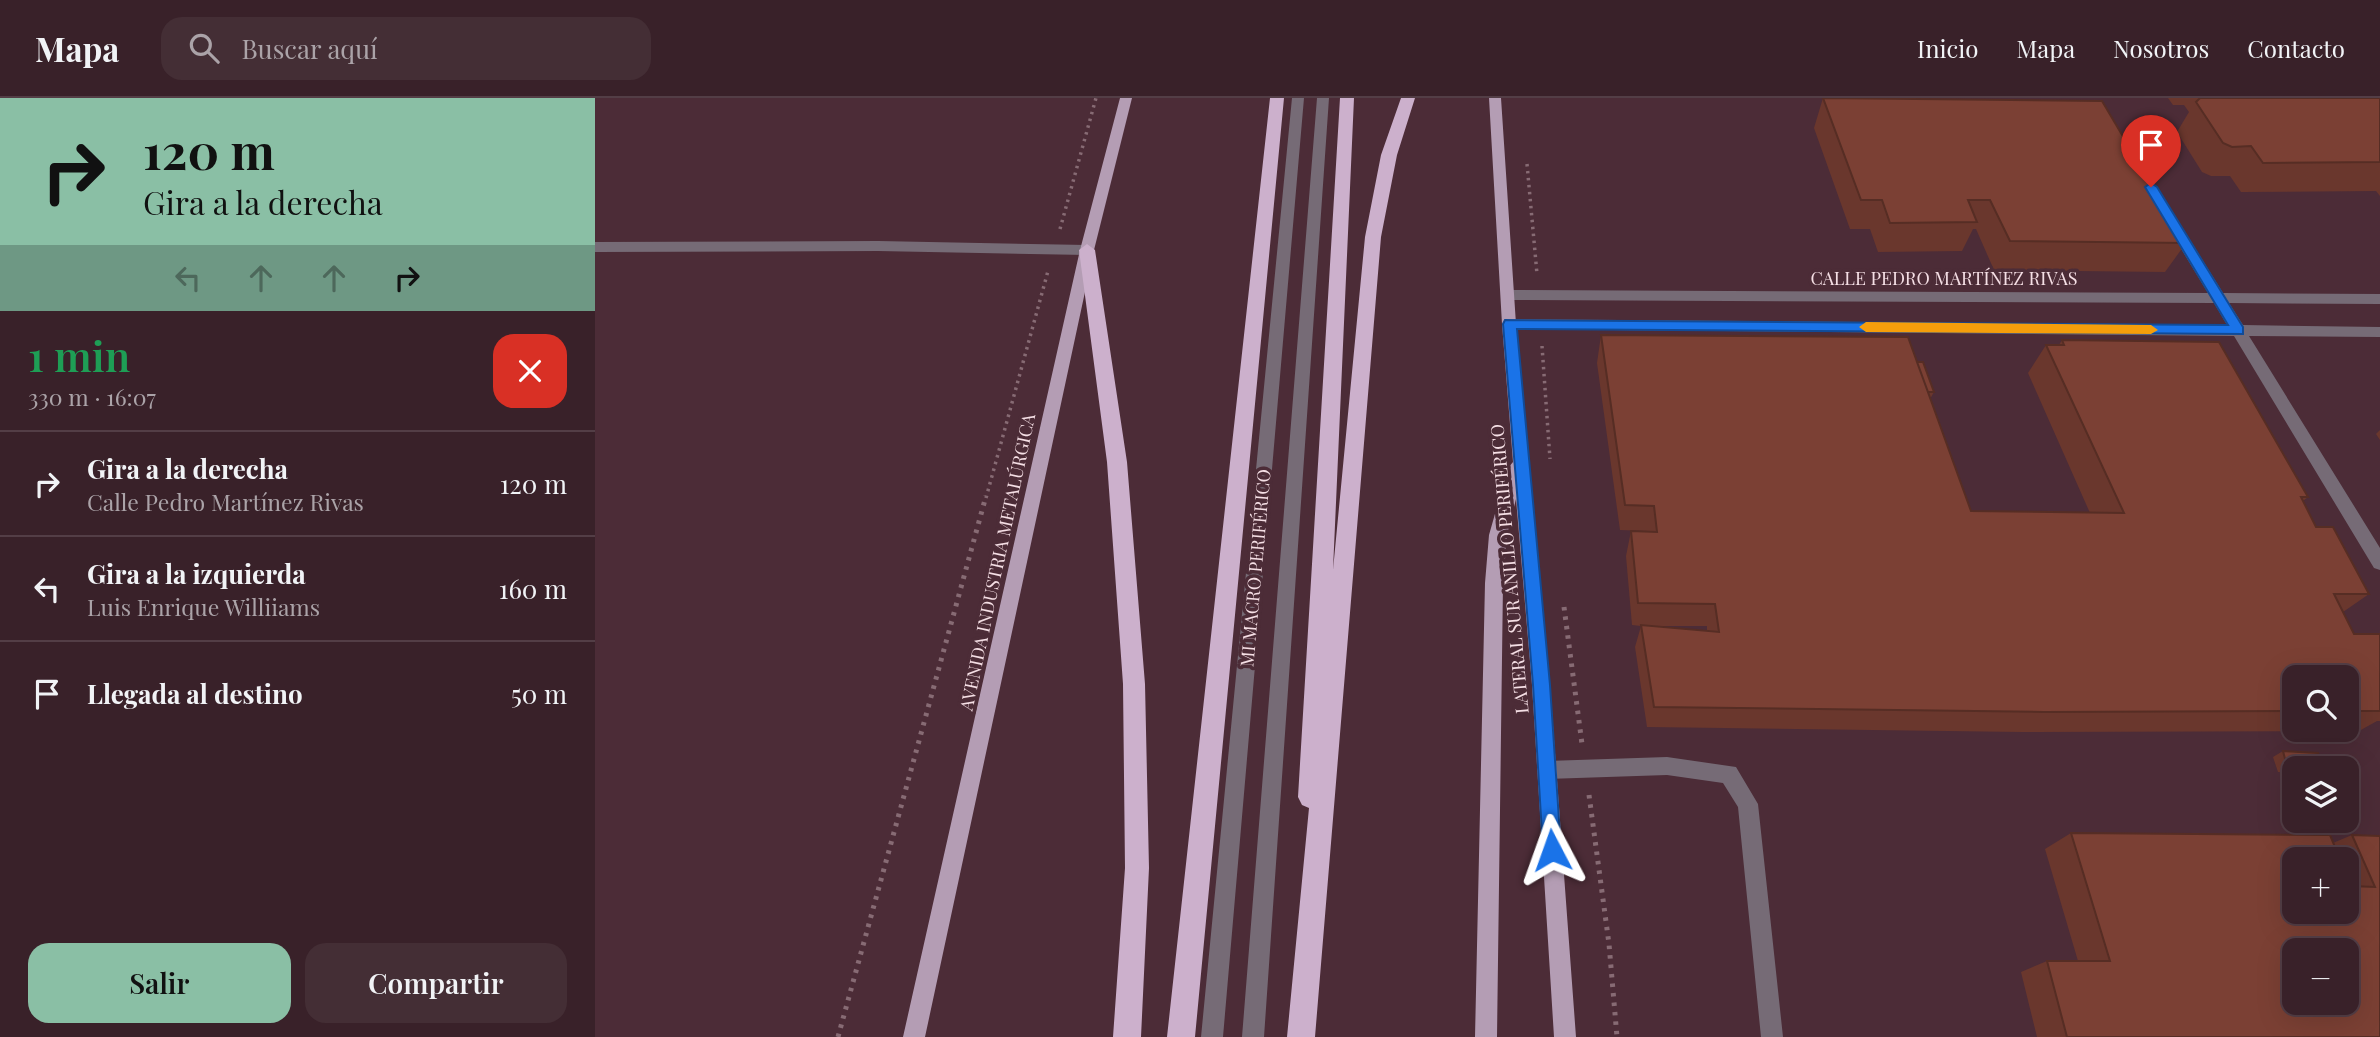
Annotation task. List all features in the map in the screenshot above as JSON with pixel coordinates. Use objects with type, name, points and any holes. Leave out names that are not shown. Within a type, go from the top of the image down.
[{"type":"highway","points":[[1181,1037],[1277,98]]},
{"type":"highway","points":[[1299,1037],[1347,98]]},
{"type":"highway","points":[[1299,1037],[1368,318],[1373,237],[1389,155],[1408,98]]},
{"type":"highway","points":[[1087,250],[1117,462],[1134,684],[1137,868],[1127,1037]]},
{"type":"main road","name":"AVENIDA INDUSTRIA METALÚRGICA","points":[[914,1037],[1087,250],[1126,98]]},
{"type":"main road","name":"LATERAL SUR ANILLO PERIFÉRICO","points":[[1495,98],[1509,324],[1547,770],[1565,1037]]},
{"type":"main road","points":[[1486,1037],[1494,583],[1498,535],[1520,455]]},
{"type":"street","name":"MI MACRO PERIFÉRICO","points":[[1212,1037],[1298,98]]},
{"type":"street","name":"MI MACRO PERIFÉRICO","points":[[1253,1037],[1322,98]]},
{"type":"street","points":[[2168,216],[2380,563]]},
{"type":"street","points":[[595,247],[878,246],[1087,250]]},
{"type":"street","name":"CALLE PEDRO MARTÍNEZ RIVAS","points":[[1508,295],[2380,299]]},
{"type":"street","points":[[1735,297],[1737,326]]},
{"type":"street","points":[[1509,324],[2380,332]]},
{"type":"street","points":[[1547,770],[1667,766],[1729,774],[1748,804],[1772,1037]]},
{"type":"path","points":[[838,1037],[1096,98]]},
{"type":"path","points":[[1526,155],[1539,295]]},
{"type":"path","points":[[1541,324],[1551,471]]},
{"type":"path","points":[[1564,606],[1609,944],[1617,1037]]},
{"type":"building","points":[[1823,98],[2102,101],[2186,243],[2010,241],[1990,200],[1968,200],[1977,222],[1890,223],[1882,200],[1861,200]]},
{"type":"building","points":[[2200,98],[2380,98],[2380,162],[2263,163],[2251,146],[2232,147],[2223,143],[2196,102]]},
{"type":"building","points":[[1601,335],[1908,337],[1971,511],[2124,513],[2046,345],[2064,345],[2062,340],[2219,342],[2308,497],[2301,497],[2316,527],[2333,527],[2369,594],[2334,594],[2354,634],[2380,634],[2380,711],[2359,711],[2359,665],[2282,665],[2282,711],[2044,712],[1654,707],[1641,625],[1719,632],[1715,604],[1638,603],[1631,531],[1657,532],[1654,506],[1625,505]]},
{"type":"building","points":[[1917,362],[1923,362],[1934,392],[1928,392]]},
{"type":"building","points":[[2283,751],[2318,753],[2319,756],[2284,756]]},
{"type":"building","points":[[2071,833],[2330,835],[2335,847],[2282,847],[2282,924],[2359,924],[2359,886],[2375,887],[2352,835],[2380,836],[2380,1037],[2067,1037],[2047,961],[2110,961]]},
{"type":"slow traffic","points":[[1866,327],[2151,330]]},
{"type":"route","points":[[1552,850],[1541,685],[1509,324],[2238,330],[2151,187]]}]
